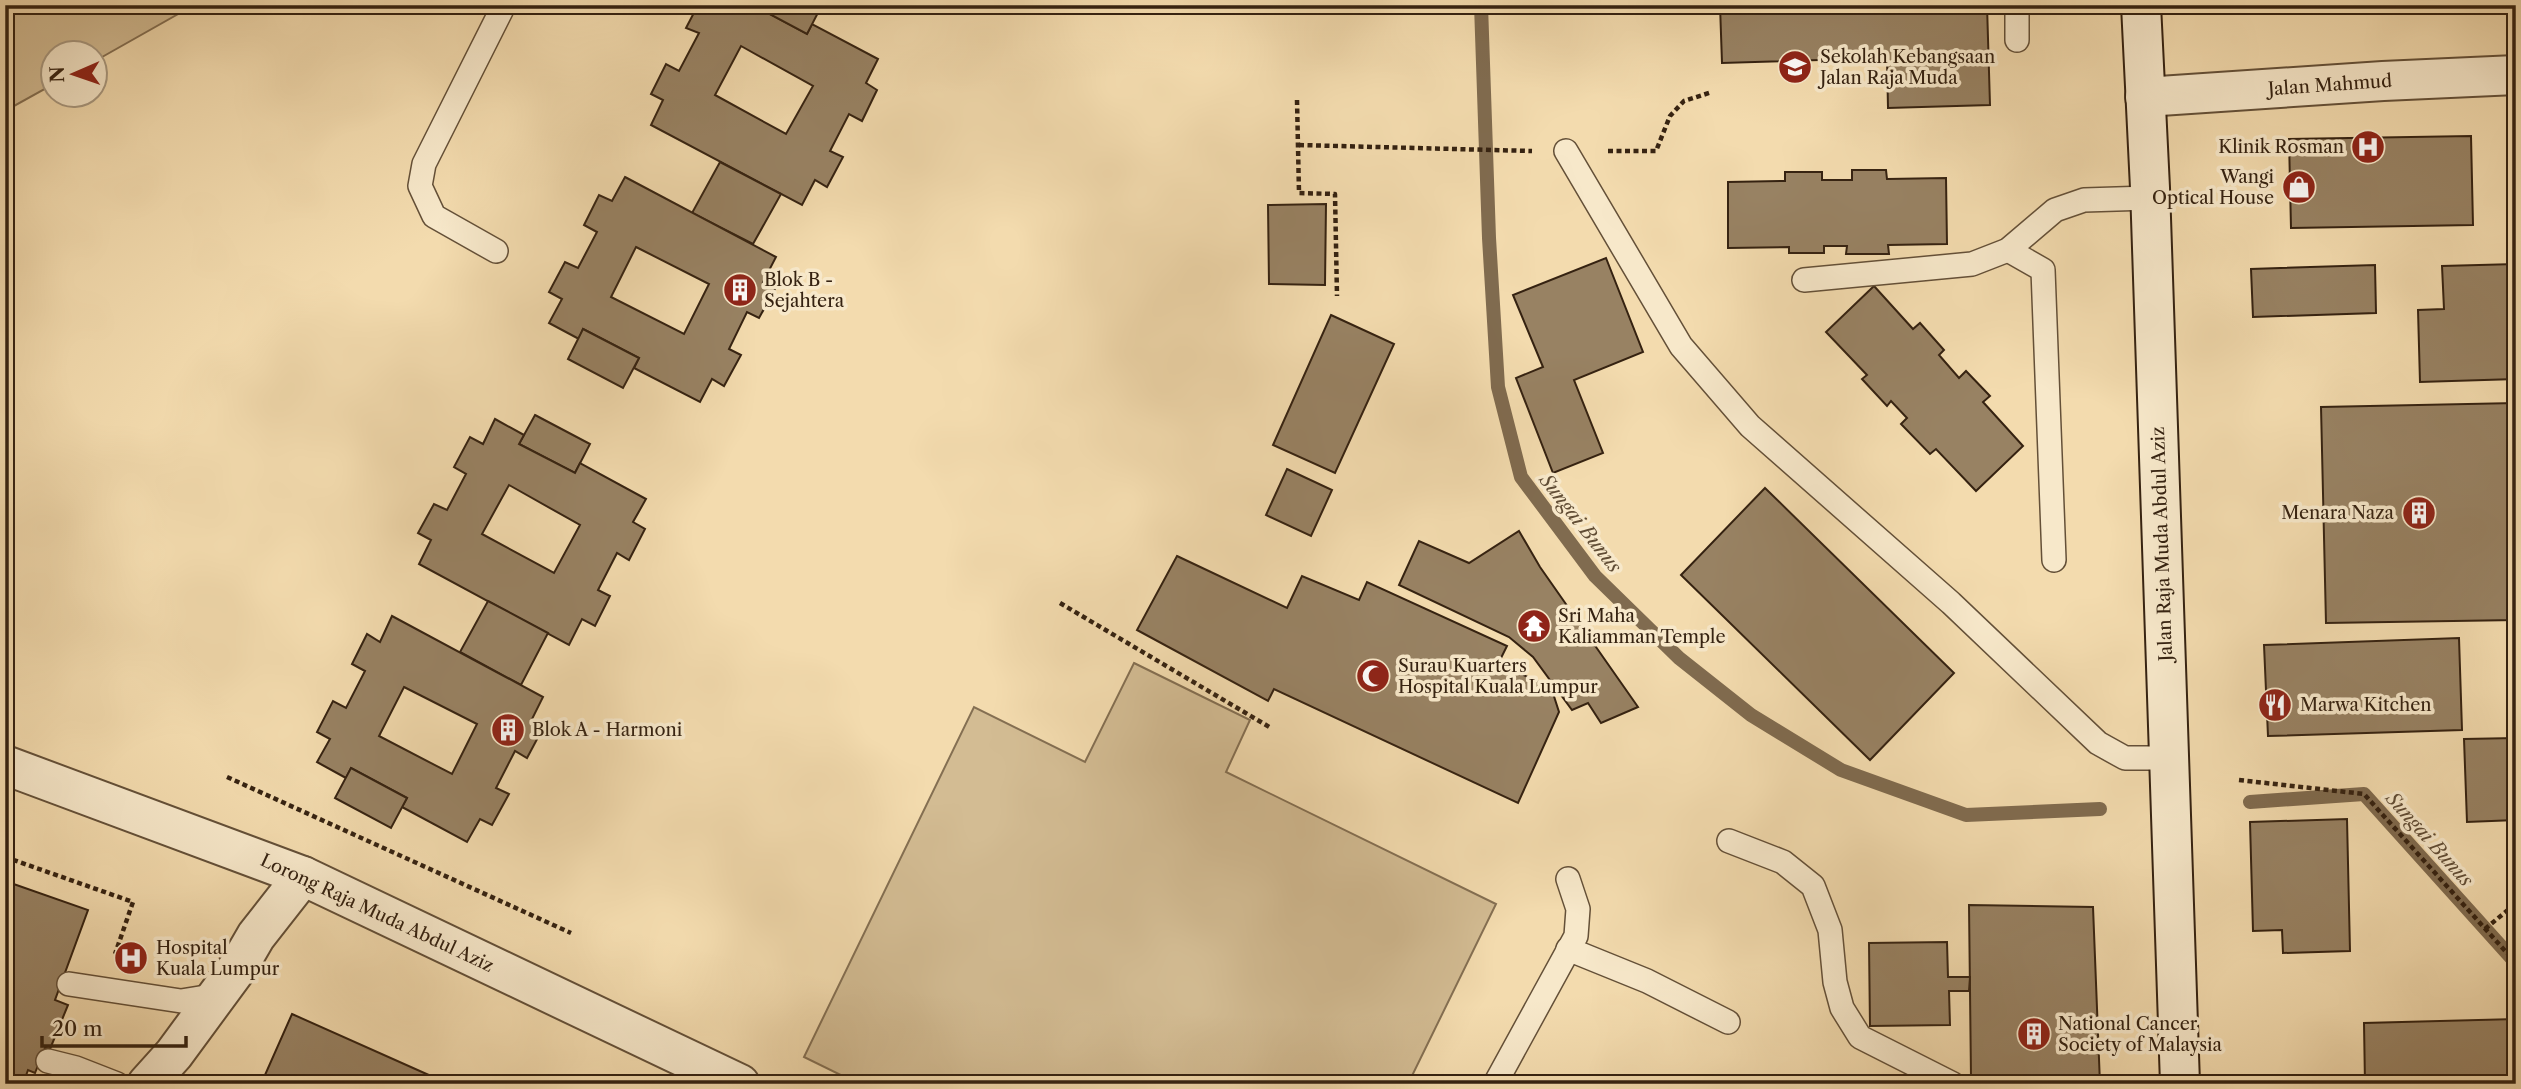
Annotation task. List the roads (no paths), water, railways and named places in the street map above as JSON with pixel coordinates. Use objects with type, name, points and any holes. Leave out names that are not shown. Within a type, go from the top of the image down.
[{"type":"street","name":"Jalan Raja Muda Abdul Aziz","points":[[2141,5],[2180,1084]]},
{"type":"street","name":"Jalan Mahmud","points":[[2145,97],[2516,75]]},
{"type":"street","name":"Lorong Raja Muda Abdul Aziz","points":[[5,765],[303,876],[721,1080]]},
{"type":"street","points":[[147,1084],[174,1054],[238,968],[256,936],[303,876]]},
{"type":"lane","points":[[496,251],[434,216],[421,186],[425,164],[504,5]]},
{"type":"lane","points":[[2017,5],[2017,40]]},
{"type":"lane","points":[[1566,151],[1681,346],[1751,426],[1951,603],[2098,743],[2125,758],[2170,770]]},
{"type":"lane","points":[[1804,280],[1972,264],[2008,250],[2055,210],[2084,200],[2148,198]]},
{"type":"lane","points":[[2008,250],[2043,270],[2054,560]]},
{"type":"lane","points":[[1729,841],[1783,862],[1813,886],[1830,929],[1835,982],[1842,1008],[1860,1037],[1953,1084]]},
{"type":"lane","points":[[1495,1084],[1576,936],[1578,909],[1568,879]]},
{"type":"lane","points":[[1568,949],[1647,981],[1728,1022]]},
{"type":"lane","points":[[69,984],[181,1002],[218,995]]},
{"type":"lane","points":[[48,1060],[117,1084]]},
{"type":"waterway","name":"Sungai Bunus","points":[[1481,5],[1489,238],[1498,387],[1521,477],[1595,576],[1679,658],[1751,715],[1841,770],[1966,815],[2100,809]]},
{"type":"waterway","name":"Sungai Bunus","points":[[2250,802],[2364,794],[2516,963]]},
{"type":"place","name":"Sekolah Kebangsaan Jalan Raja Muda","points":[[1795,67]]},
{"type":"place","name":"Klinik Rosman","points":[[2368,147]]},
{"type":"place","name":"Wangi Optical House","points":[[2299,187]]},
{"type":"place","name":"Blok B - Sejahtera","points":[[740,290]]},
{"type":"place","name":"Menara Naza","points":[[2419,513]]},
{"type":"place","name":"Sri Maha Kaliamman Temple","points":[[1534,626]]},
{"type":"place","name":"Surau Kuarters Hospital Kuala Lumpur","points":[[1373,676]]},
{"type":"place","name":"Marwa Kitchen","points":[[2275,705]]},
{"type":"place","name":"Blok A - Harmoni","points":[[508,730]]},
{"type":"place","name":"Hospital Kuala Lumpur","points":[[131,958]]},
{"type":"place","name":"National Cancer Society of Malaysia","points":[[2034,1034]]}]
